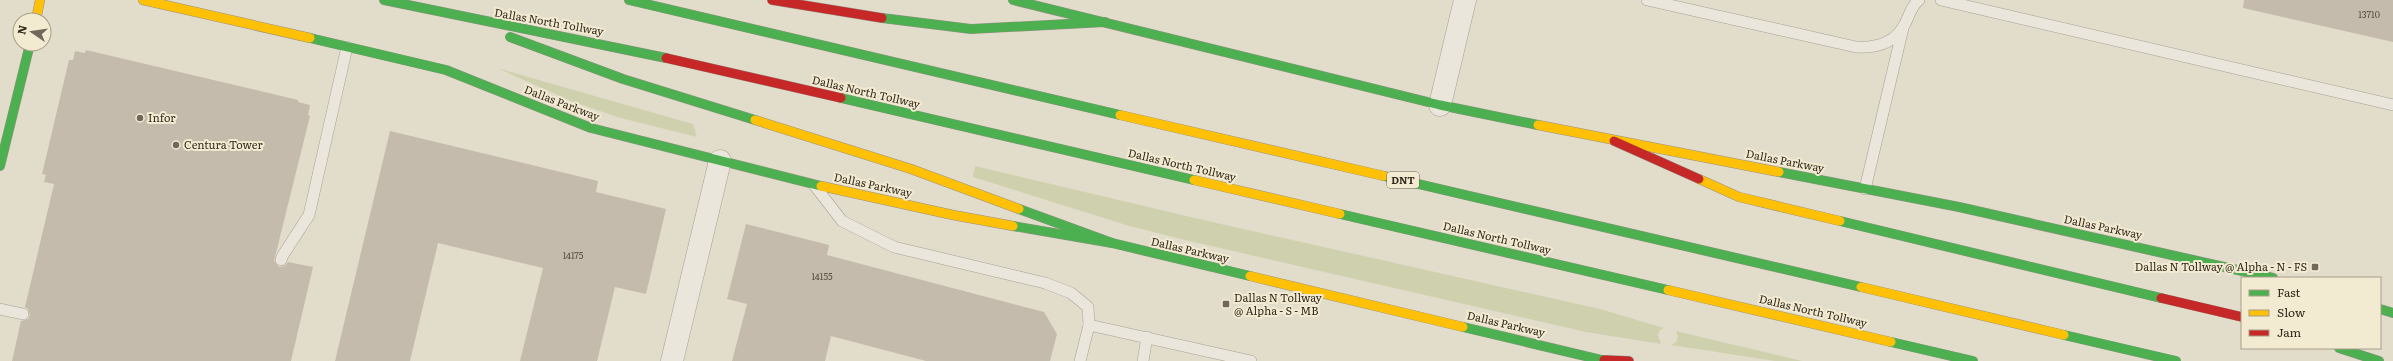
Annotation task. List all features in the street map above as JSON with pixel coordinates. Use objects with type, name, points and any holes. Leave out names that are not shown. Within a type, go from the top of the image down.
[{"type":"main road","points":[[38,12],[40,0]]},
{"type":"main road","name":"Dallas Parkway","points":[[143,0],[446,70],[591,128],[813,184],[953,215],[1112,243],[1605,361],[1629,361]]},
{"type":"main road","points":[[171,0],[195,12]]},
{"type":"main road","name":"Dallas North Tollway","points":[[384,0],[456,17],[612,45],[1973,361]]},
{"type":"main road","name":"DNT","points":[[629,0],[2176,361]]},
{"type":"main road","points":[[772,0],[862,15],[971,29],[1105,22]]},
{"type":"main road","name":"Dallas Parkway","points":[[1013,0],[1440,105],[1614,141],[1959,207],[2269,277]]},
{"type":"main road","points":[[456,17],[623,80],[911,169],[1112,243]]},
{"type":"main road","points":[[0,166],[28,52]]},
{"type":"main road","points":[[1614,141],[1739,197],[2241,317]]},
{"type":"main road","points":[[2342,349],[2379,361]]},
{"type":"street","points":[[1440,105],[1465,0]]},
{"type":"street","points":[[672,361],[720,161]]},
{"type":"lane","points":[[1035,0],[1044,8]]},
{"type":"lane","points":[[1647,0],[1856,47],[1874,48],[1888,41],[1903,28]]},
{"type":"lane","points":[[1865,188],[1903,28],[1911,7],[1919,0]]},
{"type":"lane","points":[[1941,0],[2393,105]]},
{"type":"lane","points":[[281,260],[309,215],[347,47]]},
{"type":"lane","points":[[813,184],[842,221],[894,247],[1045,283],[1071,293],[1088,307],[1089,325],[1080,361]]},
{"type":"lane","points":[[2388,311],[2393,298]]},
{"type":"lane","points":[[0,309],[23,314]]},
{"type":"lane","points":[[1089,325],[1147,337],[1224,358],[1251,361]]},
{"type":"lane","points":[[1143,361],[1147,337]]},
{"type":"green space","points":[[497,68],[693,124],[697,137],[617,117],[571,101]]},
{"type":"green space","points":[[975,166],[1199,219],[1600,309],[1664,328],[1660,330],[1658,335],[1661,344],[1586,332],[1185,240],[1126,225],[973,177]]},
{"type":"green space","points":[[1676,331],[1802,361],[1775,361],[1671,345],[1676,342],[1678,337]]},
{"type":"building","points":[[2244,0],[2393,0],[2393,42],[2243,8]]},
{"type":"building","points":[[86,50],[298,100],[298,102],[310,105],[308,115],[310,116],[274,261],[279,267],[285,266],[288,262],[313,267],[291,361],[12,361],[21,321],[28,319],[30,315],[28,309],[25,307],[54,184],[44,182],[46,175],[42,174],[69,60],[73,60],[75,51],[85,53]]},
{"type":"building","points":[[390,131],[598,181],[596,192],[666,209],[646,294],[615,287],[597,361],[520,361],[543,268],[438,243],[410,361],[335,361]]},
{"type":"building","points":[[746,224],[829,245],[827,255],[1044,312],[1057,334],[1050,361],[926,361],[831,336],[825,361],[732,361],[747,304],[727,299]]},
{"type":"traffic: fast","points":[[384,0],[666,58]]},
{"type":"traffic: fast","points":[[629,0],[1120,115]]},
{"type":"traffic: fast","points":[[1013,0],[1440,105],[1538,125]]},
{"type":"traffic: fast","points":[[882,18],[971,29],[1105,22]]},
{"type":"traffic: fast","points":[[510,37],[623,79],[755,120]]},
{"type":"traffic: fast","points":[[310,38],[446,70],[591,128],[821,186]]},
{"type":"traffic: fast","points":[[0,166],[28,52]]},
{"type":"traffic: fast","points":[[841,98],[1194,180]]},
{"type":"traffic: fast","points":[[1779,172],[1959,207],[2269,277]]},
{"type":"traffic: fast","points":[[1384,176],[1861,287]]},
{"type":"traffic: fast","points":[[1019,209],[1112,243]]},
{"type":"traffic: fast","points":[[1340,214],[1668,290]]},
{"type":"traffic: fast","points":[[1840,221],[2161,298]]},
{"type":"traffic: fast","points":[[1013,226],[1112,243],[1250,276]]},
{"type":"traffic: fast","points":[[2381,309],[2393,313]]},
{"type":"traffic: fast","points":[[1463,327],[1606,361]]},
{"type":"traffic: fast","points":[[2064,335],[2176,361]]},
{"type":"traffic: fast","points":[[1891,342],[1973,361]]},
{"type":"traffic: fast","points":[[2342,349],[2379,361]]},
{"type":"traffic: slow","points":[[38,12],[40,0]]},
{"type":"traffic: slow","points":[[143,0],[310,38]]},
{"type":"traffic: slow","points":[[1120,115],[1384,176]]},
{"type":"traffic: slow","points":[[755,120],[911,169],[1019,209]]},
{"type":"traffic: slow","points":[[1538,125],[1779,172]]},
{"type":"traffic: slow","points":[[1699,179],[1739,197],[1840,221]]},
{"type":"traffic: slow","points":[[1194,180],[1340,214]]},
{"type":"traffic: slow","points":[[821,186],[953,215],[1013,226]]},
{"type":"traffic: slow","points":[[1250,276],[1463,327]]},
{"type":"traffic: slow","points":[[1861,287],[2064,335]]},
{"type":"traffic: slow","points":[[1668,290],[1891,342]]},
{"type":"traffic: jam","points":[[772,0],[882,18]]},
{"type":"traffic: jam","points":[[666,58],[841,98]]},
{"type":"traffic: jam","points":[[1614,141],[1699,179]]},
{"type":"traffic: jam","points":[[2161,298],[2241,317]]},
{"type":"traffic: jam","points":[[1604,360],[1629,361]]},
{"type":"place","name":"Infor","points":[[140,118]]},
{"type":"place","name":"Centura Tower","points":[[176,145]]},
{"type":"place","name":"Dallas N Tollway @ Alpha - N - FS","points":[[2315,267]]},
{"type":"place","name":"Dallas N Tollway @ Alpha - S - MB","points":[[1226,304]]}]
